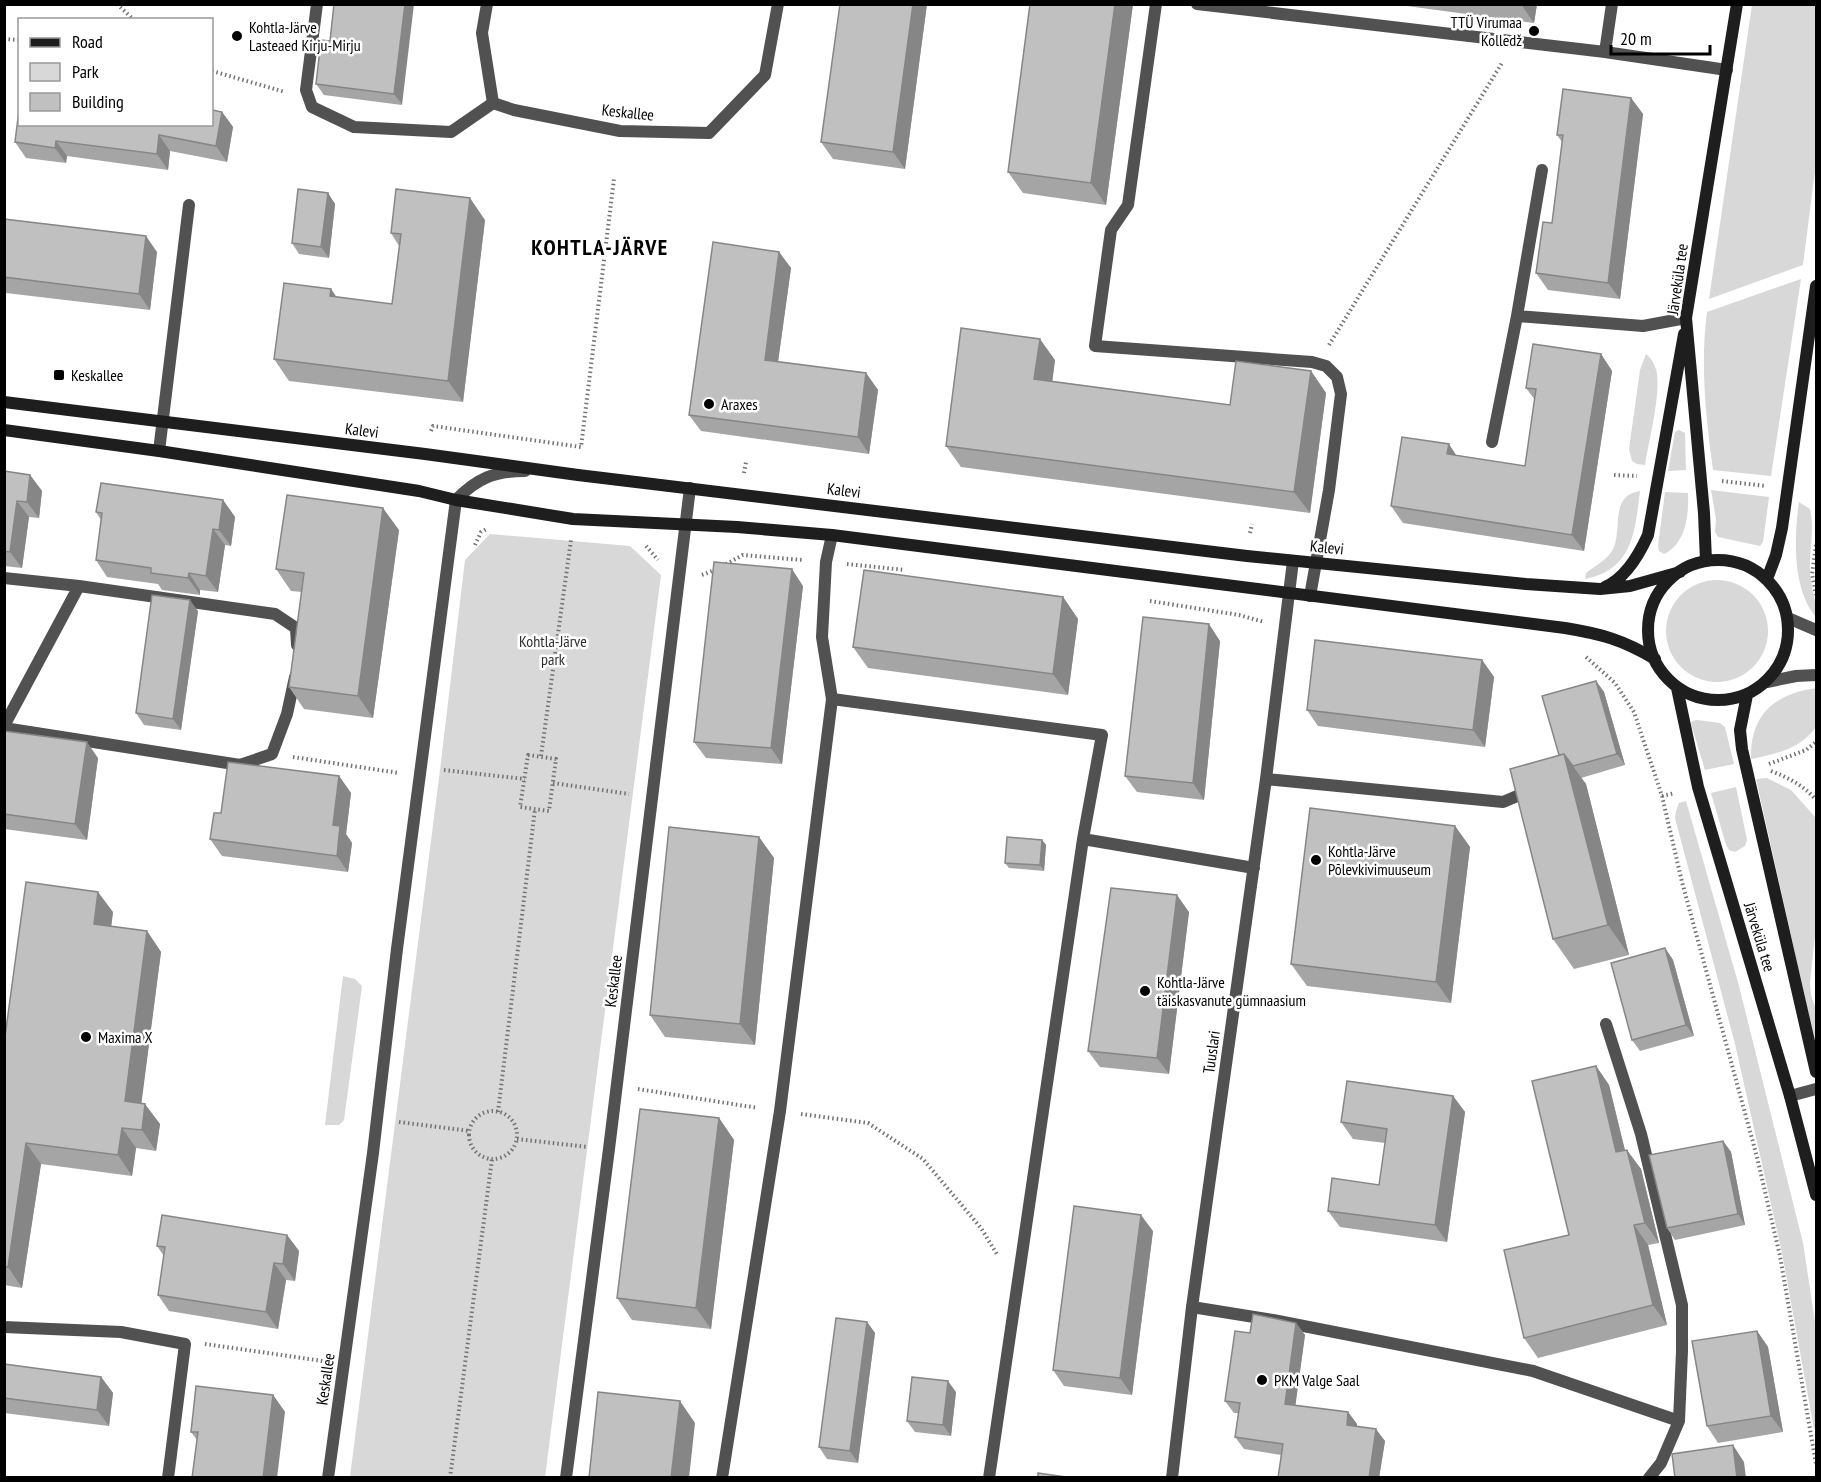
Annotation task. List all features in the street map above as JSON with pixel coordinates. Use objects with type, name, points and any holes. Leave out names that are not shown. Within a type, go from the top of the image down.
[{"type":"main road","name":"Järveküla tee","points":[[1706,561],[1704,513],[1686,318],[1737,4]]},
{"type":"main road","points":[[1767,579],[1776,555],[1782,528],[1816,286]]},
{"type":"main road","points":[[1600,589],[1610,585],[1625,572],[1640,554],[1648,535],[1686,318]]},
{"type":"main road","name":"Kalevi","points":[[4,402],[547,471],[1293,561],[1558,587],[1600,589],[1630,586],[1680,572]]},
{"type":"main road","points":[[4,430],[419,491],[456,500],[573,519],[736,527],[832,536],[1601,634],[1623,641],[1655,659]]},
{"type":"main road","points":[[1728,560],[1749,567],[1767,579],[1781,597],[1788,618],[1788,640],[1782,662],[1767,682],[1747,695],[1723,701],[1699,699],[1677,688],[1660,670],[1650,648],[1648,624],[1655,600],[1667,582],[1685,568],[1706,561],[1728,560]]},
{"type":"main road","name":"Järveküla tee","points":[[1677,688],[1698,787],[1790,1096],[1816,1195]]},
{"type":"main road","name":"Järveküla tee","points":[[1747,695],[1740,730],[1746,771],[1816,1072]]},
{"type":"street","points":[[317,4],[306,90],[312,107],[354,127],[451,132],[493,103],[482,33],[487,4]]},
{"type":"street","name":"Keskallee","points":[[493,103],[514,110],[620,131],[709,134],[765,75],[778,4]]},
{"type":"street","points":[[1156,4],[1128,205],[1111,230],[1095,346],[1317,364],[1326,366],[1337,376],[1341,394],[1329,490],[1310,596]]},
{"type":"street","points":[[1197,4],[1605,52],[1727,70]]},
{"type":"street","points":[[1605,52],[1612,4]]},
{"type":"street","points":[[1492,442],[1517,316],[1542,170]]},
{"type":"street","points":[[159,451],[189,205]]},
{"type":"street","points":[[1517,316],[1642,326],[1686,318]]},
{"type":"street","points":[[456,500],[471,484],[494,474],[547,471]]},
{"type":"street","name":"Keskallee","points":[[566,1478],[653,798],[690,488]]},
{"type":"street","name":"Keskallee","points":[[328,1478],[372,1164],[456,500]]},
{"type":"street","points":[[722,1478],[780,1111],[832,699],[822,637],[826,562],[832,536]]},
{"type":"street","name":"Tuuslari","points":[[1172,1478],[1192,1307],[1254,868],[1293,561]]},
{"type":"street","points":[[4,578],[79,586],[275,614],[296,628],[298,661],[287,714],[272,754],[240,765],[4,727],[79,586]]},
{"type":"street","points":[[1788,618],[1816,630]]},
{"type":"street","points":[[1767,682],[1796,676],[1816,675]]},
{"type":"street","points":[[832,699],[1102,735],[1083,839],[989,1478]]},
{"type":"street","points":[[1266,779],[1503,802],[1529,791]]},
{"type":"street","points":[[1083,839],[1254,868]]},
{"type":"street","points":[[1606,1024],[1641,1134],[1682,1305],[1679,1421],[1661,1462],[1648,1478]]},
{"type":"street","points":[[1790,1096],[1816,1089]]},
{"type":"street","points":[[1192,1307],[1284,1322],[1533,1371],[1679,1421]]},
{"type":"street","points":[[4,1327],[122,1332],[185,1344],[168,1478]]},
{"type":"path","points":[[117,4],[133,18]]},
{"type":"path","points":[[1317,364],[1515,42]]},
{"type":"path","points":[[213,70],[283,92],[312,107]]},
{"type":"path","points":[[429,435],[433,426],[581,447],[614,179]]},
{"type":"path","points":[[541,756],[572,534]]},
{"type":"path","points":[[1816,546],[1812,574],[1816,596]]},
{"type":"path","points":[[272,754],[421,776],[440,770],[525,779]]},
{"type":"path","points":[[528,754],[556,759],[549,811],[520,807],[525,779],[528,754]]},
{"type":"path","points":[[1746,771],[1771,771],[1791,778],[1816,800]]},
{"type":"path","points":[[553,783],[653,798]]},
{"type":"path","points":[[498,1112],[535,809]]},
{"type":"path","points":[[635,1089],[868,1123],[923,1160],[981,1228],[1017,1288]]},
{"type":"path","points":[[490,1112],[498,1112],[505,1114],[515,1125],[517,1139],[515,1146],[505,1156],[492,1159],[484,1157],[472,1146],[470,1131],[477,1118],[490,1112]]},
{"type":"path","points":[[395,1122],[470,1131]]},
{"type":"path","points":[[517,1139],[609,1149]]},
{"type":"path","points":[[450,1478],[492,1159]]},
{"type":"path","points":[[185,1344],[207,1344],[326,1361]]},
{"type":"green space","points":[[1752,5],[1816,5],[1816,163],[1803,265],[1709,299]]},
{"type":"green space","points":[[1801,279],[1771,476],[1713,470],[1704,372],[1707,312]]},
{"type":"green space","points":[[1646,354],[1655,365],[1658,384],[1645,465],[1632,461],[1629,449],[1640,370]]},
{"type":"green space","points":[[1679,430],[1685,433],[1686,470],[1668,471],[1675,432]]},
{"type":"green space","points":[[1711,490],[1769,497],[1763,542],[1760,546],[1718,537],[1715,532],[1716,519]]},
{"type":"green space","points":[[1640,491],[1629,547],[1613,567],[1585,579],[1586,573],[1606,558],[1614,547],[1619,513],[1624,499]]},
{"type":"green space","points":[[1665,492],[1688,493],[1688,501],[1687,519],[1682,536],[1664,554],[1659,551],[1658,546]]},
{"type":"green space","points":[[1799,502],[1810,509],[1812,532],[1810,570],[1816,617],[1808,605],[1799,578],[1796,531]]},
{"type":"green space","name":"Kohtla-Järve park","points":[[490,534],[630,546],[661,575],[545,1477],[350,1477],[465,560]]},
{"type":"green space","points":[[1717,580],[1737,584],[1753,595],[1764,611],[1768,631],[1764,651],[1753,667],[1737,678],[1717,682],[1697,678],[1681,667],[1670,651],[1666,631],[1670,611],[1681,595],[1697,584]]},
{"type":"green space","points":[[1816,688],[1816,727],[1810,734],[1803,741],[1787,749],[1751,759],[1755,730],[1760,718],[1768,709],[1788,695]]},
{"type":"green space","points":[[1692,721],[1720,723],[1725,727],[1734,764],[1705,770],[1691,724]]},
{"type":"green space","points":[[1767,778],[1791,790],[1816,818],[1816,927],[1810,982],[1816,1010],[1816,1047],[1756,779]]},
{"type":"green space","points":[[1736,787],[1747,840],[1745,846],[1735,852],[1729,850],[1726,845],[1711,793]]},
{"type":"green space","points":[[1686,801],[1739,986],[1803,1243],[1816,1328],[1816,1428],[1814,1429],[1782,1253],[1735,1044],[1675,818],[1679,803]]},
{"type":"green space","points":[[343,976],[355,979],[362,986],[344,1120],[339,1125],[325,1125]]},
{"type":"building","points":[[334,4],[405,4],[394,94],[316,84],[321,40],[330,41]]},
{"type":"building","points":[[840,4],[913,4],[893,152],[821,142]]},
{"type":"building","points":[[1030,4],[1115,4],[1091,183],[1008,172]]},
{"type":"building","points":[[1563,89],[1631,98],[1608,283],[1536,273],[1543,222],[1552,223],[1563,135],[1557,135]]},
{"type":"building","points":[[213,110],[222,112],[216,146],[159,135],[157,154],[56,141],[55,148],[15,142],[18,117],[18,126],[213,126]]},
{"type":"building","points":[[298,189],[328,193],[321,247],[292,243]]},
{"type":"building","points":[[396,189],[470,198],[448,381],[274,359],[284,283],[331,289],[330,296],[392,304],[401,234],[391,233]]},
{"type":"building","points":[[4,219],[146,236],[139,294],[4,277]]},
{"type":"building","points":[[713,242],[779,252],[765,360],[866,373],[858,437],[689,415]]},
{"type":"building","points":[[961,328],[1040,339],[1034,379],[1230,405],[1236,361],[1311,371],[1294,492],[946,446]]},
{"type":"building","points":[[1533,344],[1601,354],[1572,535],[1391,506],[1402,437],[1449,444],[1447,454],[1525,466],[1536,389],[1526,388]]},
{"type":"building","points":[[4,471],[30,475],[27,502],[17,501],[10,552],[4,551]]},
{"type":"building","points":[[101,483],[223,500],[219,530],[213,529],[206,576],[189,573],[188,578],[151,573],[151,568],[96,560],[102,513],[96,512]]},
{"type":"building","points":[[287,495],[383,508],[358,696],[289,687],[304,573],[276,569]]},
{"type":"building","points":[[714,562],[792,569],[771,748],[694,742]]},
{"type":"building","points":[[864,570],[1063,597],[1053,674],[853,647]]},
{"type":"building","points":[[152,595],[190,600],[173,719],[136,713]]},
{"type":"building","points":[[1143,617],[1209,624],[1193,783],[1125,776]]},
{"type":"building","points":[[1315,640],[1482,660],[1473,730],[1307,710]]},
{"type":"building","points":[[1596,681],[1617,754],[1573,766],[1564,754],[1559,755],[1542,696]]},
{"type":"building","points":[[4,731],[87,742],[75,824],[4,814]]},
{"type":"building","points":[[1564,754],[1608,925],[1553,939],[1510,769]]},
{"type":"building","points":[[228,762],[339,776],[333,825],[340,826],[337,856],[210,839],[214,813],[221,813]]},
{"type":"building","points":[[1310,808],[1455,826],[1436,982],[1291,964]]},
{"type":"building","points":[[669,827],[759,837],[740,1024],[650,1015]]},
{"type":"building","points":[[1007,837],[1042,840],[1040,865],[1005,863]]},
{"type":"building","name":"Maxima X","points":[[26,882],[98,892],[94,924],[147,931],[125,1101],[145,1104],[142,1130],[122,1128],[118,1155],[26,1143],[8,1267],[4,1267],[4,1044]]},
{"type":"building","points":[[1111,888],[1177,895],[1157,1058],[1088,1051]]},
{"type":"building","points":[[1665,948],[1686,1025],[1632,1040],[1611,963]]},
{"type":"building","points":[[1596,1066],[1616,1152],[1627,1150],[1645,1223],[1634,1225],[1653,1305],[1524,1338],[1504,1250],[1569,1235],[1532,1081]]},
{"type":"building","points":[[1347,1081],[1453,1096],[1435,1225],[1328,1211],[1332,1178],[1379,1185],[1387,1129],[1341,1122]]},
{"type":"building","points":[[640,1109],[719,1118],[696,1308],[617,1298]]},
{"type":"building","points":[[1723,1141],[1738,1214],[1667,1228],[1649,1155]]},
{"type":"building","points":[[1074,1206],[1141,1215],[1120,1378],[1053,1370]]},
{"type":"building","points":[[162,1215],[287,1235],[283,1264],[274,1263],[266,1312],[158,1295],[165,1247],[157,1246]]},
{"type":"building","points":[[1253,1314],[1296,1323],[1285,1404],[1348,1412],[1347,1425],[1376,1429],[1369,1478],[1278,1478],[1283,1444],[1235,1437],[1240,1403],[1225,1401],[1235,1331],[1250,1333]]},
{"type":"building","points":[[836,1318],[867,1322],[850,1451],[819,1447]]},
{"type":"building","points":[[1757,1331],[1771,1416],[1707,1426],[1692,1341]]},
{"type":"building","points":[[4,1364],[101,1377],[97,1410],[4,1398]]},
{"type":"building","points":[[912,1377],[948,1381],[943,1425],[907,1421]]},
{"type":"building","points":[[196,1386],[273,1395],[263,1478],[192,1478],[198,1432],[191,1432]]},
{"type":"building","points":[[598,1392],[680,1401],[671,1478],[589,1478]]},
{"type":"building","points":[[1733,1445],[1737,1478],[1675,1478],[1672,1454]]},
{"type":"building","points":[[1038,1473],[1073,1478],[1038,1478]]},
{"type":"place","name":"TTÜ Virumaa Kolledž","points":[[1534,31]]},
{"type":"place","name":"Kohtla-Järve Lasteaed Kirju-Mirju","points":[[237,36]]},
{"type":"place","name":"Keskallee","points":[[59,375]]},
{"type":"place","name":"Araxes","points":[[709,404]]},
{"type":"place","name":"Kohtla-Järve Põlevkivimuuseum","points":[[1316,860]]},
{"type":"place","name":"Kohtla-Järve täiskasvanute gümnaasium","points":[[1145,991]]},
{"type":"place","name":"Maxima X","points":[[86,1037]]},
{"type":"place","name":"PKM Valge Saal","points":[[1262,1380]]},
{"type":"district","name":"KOHTLA-JÄRVE","points":[[600,247]]}]
